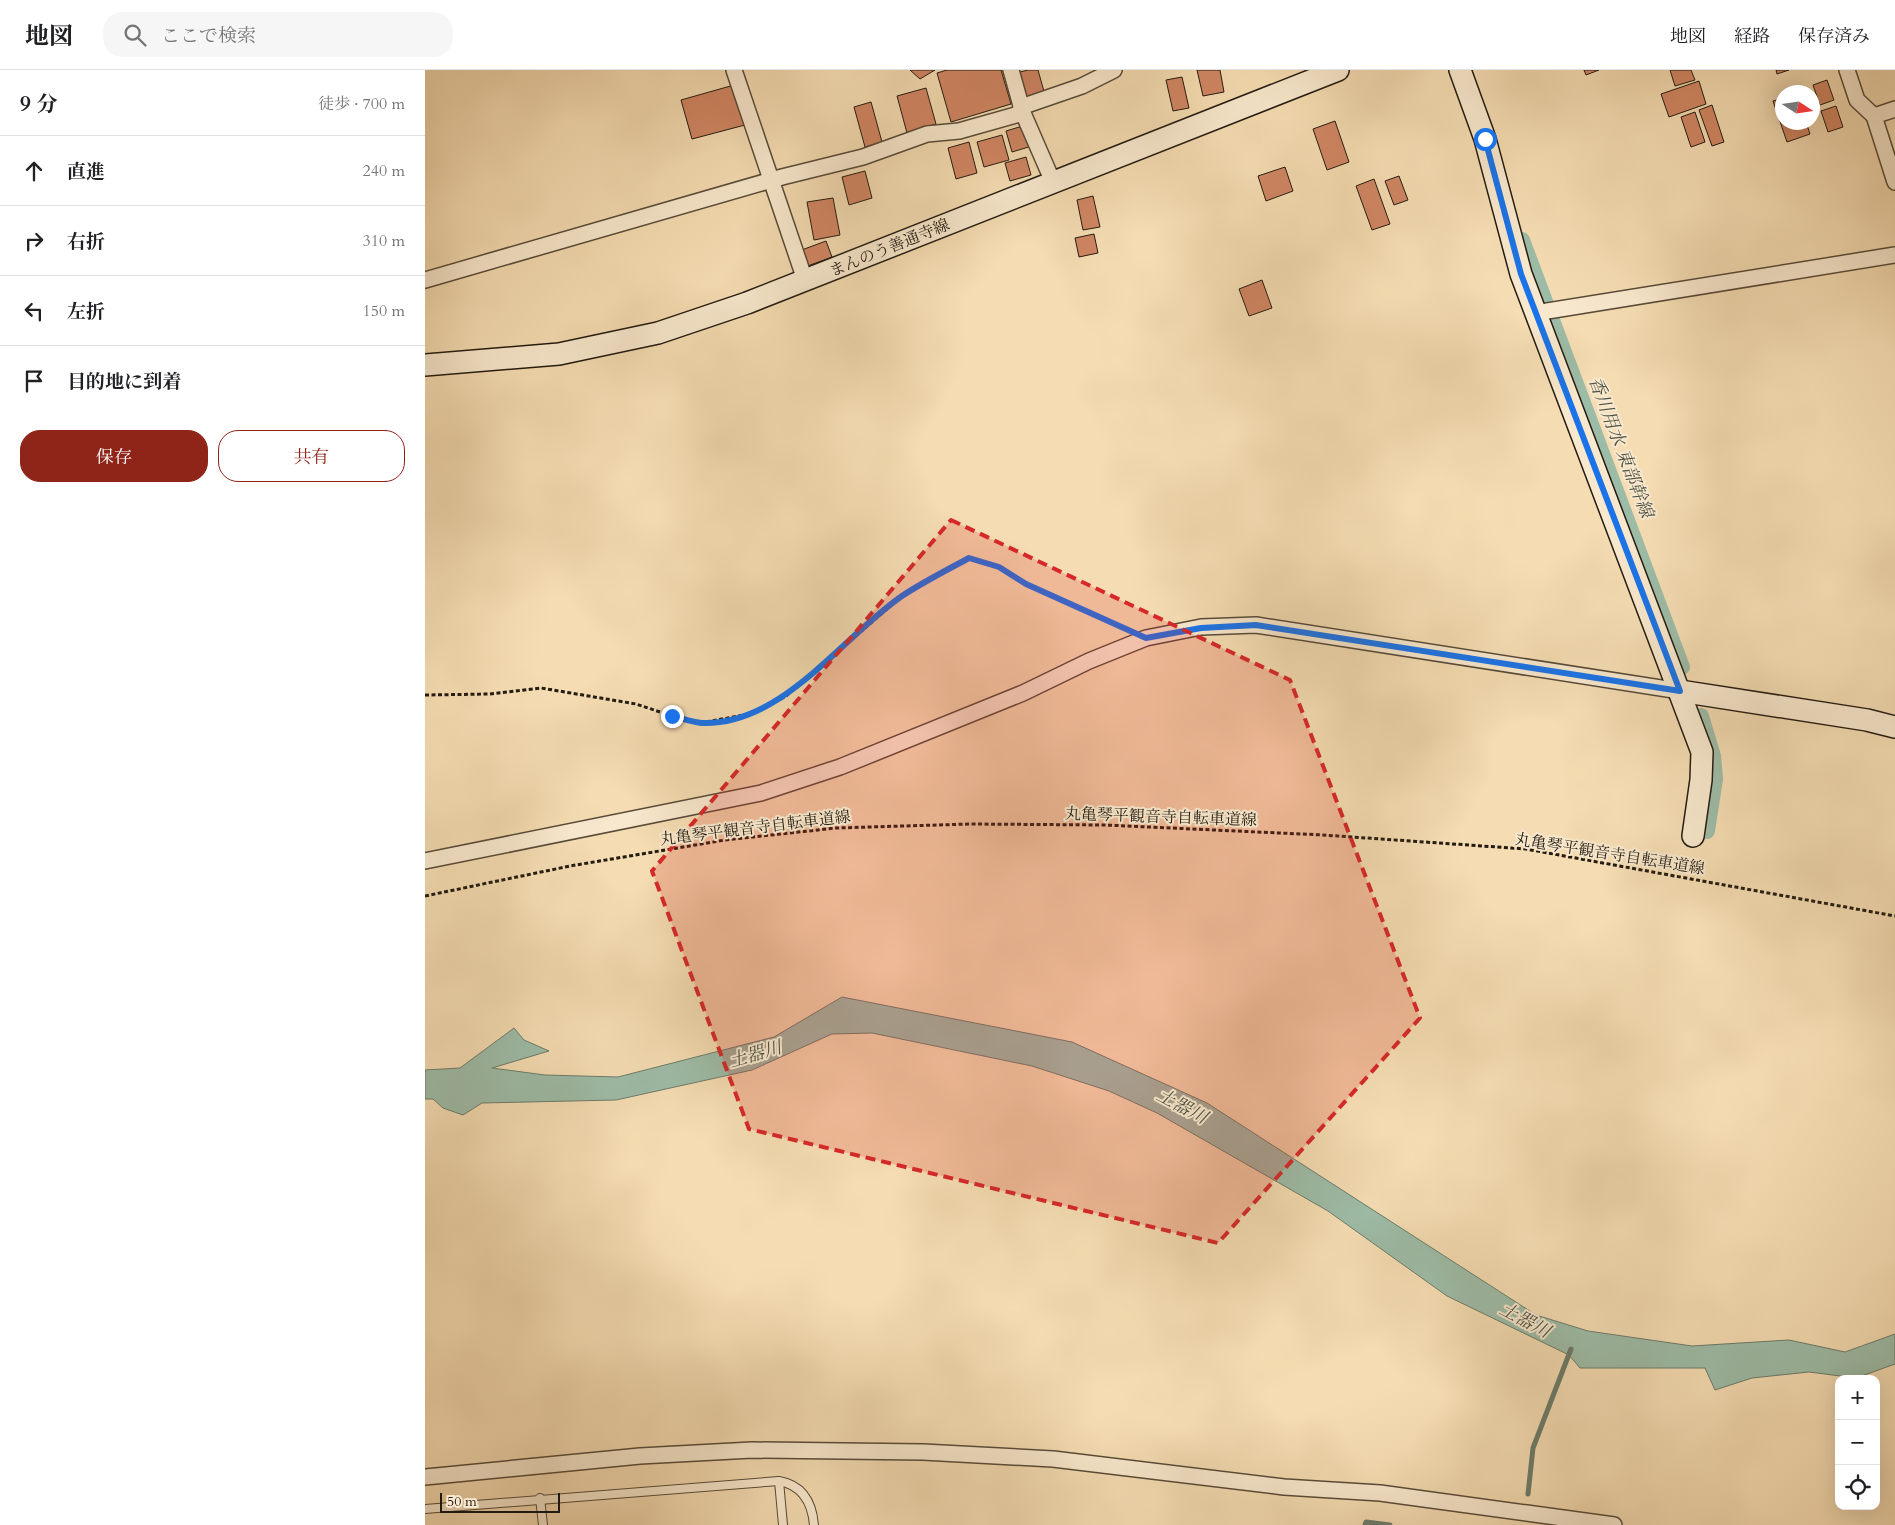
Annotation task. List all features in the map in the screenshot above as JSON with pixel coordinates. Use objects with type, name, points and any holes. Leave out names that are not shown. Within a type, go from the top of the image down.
[{"type":"street","points":[[734,70],[805,280]]},
{"type":"street","points":[[1011,70],[1022,110],[1053,182]]},
{"type":"street","points":[[425,280],[771,180],[863,157],[927,134],[959,131],[1022,110],[1082,86],[1114,70]]},
{"type":"street","name":"まんのう善通寺線","points":[[425,365],[559,354],[658,333],[805,280],[1338,70]]},
{"type":"street","points":[[1460,70],[1485,139],[1521,274],[1702,752],[1701,780],[1693,836]]},
{"type":"street","points":[[1847,70],[1857,100],[1874,116],[1895,182]]},
{"type":"street","points":[[1874,116],[1895,109]]},
{"type":"street","points":[[1535,313],[1895,255]]},
{"type":"street","points":[[425,861],[761,792],[840,766],[1023,693],[1089,661],[1146,638],[1201,628],[1256,625],[1867,720],[1895,727]]},
{"type":"street","points":[[425,1476],[640,1456],[752,1450],[923,1452],[1053,1459],[1285,1487],[1380,1493],[1614,1525]]},
{"type":"lane","points":[[779,1480],[783,1525]]},
{"type":"lane","points":[[425,1509],[540,1498],[779,1480],[791,1483],[808,1500],[813,1512],[814,1525]]},
{"type":"lane","points":[[540,1498],[543,1525]]},
{"type":"path","points":[[425,696],[489,694],[541,688],[636,704],[701,723],[749,714],[785,697],[902,596],[969,558],[999,567],[1026,584],[1146,638]]},
{"type":"path","name":"丸亀琴平観音寺自転車道線","points":[[425,896],[570,866],[725,840],[836,828],[971,824],[1105,825],[1323,835],[1526,849],[1895,916]]},
{"type":"highlighted area","points":[[951,520],[1290,680],[1420,1018],[1218,1243],[749,1129],[652,871]]},
{"type":"water","name":"土器川","points":[[842,997],[1072,1042],[1207,1103],[1536,1315],[1588,1331],[1692,1346],[1789,1340],[1845,1352],[1895,1334],[1895,1364],[1864,1375],[1835,1375],[1809,1372],[1752,1378],[1715,1390],[1705,1368],[1580,1368],[1569,1355],[1447,1296],[1328,1211],[1157,1113],[1109,1091],[1032,1066],[872,1033],[832,1034],[752,1070],[616,1100],[482,1103],[463,1115],[443,1108],[433,1099],[425,1099],[425,1070],[460,1068],[514,1028],[524,1040],[549,1051],[492,1068],[545,1075],[618,1077],[774,1037]]},
{"type":"building","points":[[910,70],[935,70],[920,79]]},
{"type":"building","points":[[947,70],[1001,70],[1011,104],[951,122],[937,73]]},
{"type":"building","points":[[1038,70],[1045,95],[1027,99],[1020,72]]},
{"type":"building","points":[[1197,70],[1220,70],[1224,92],[1203,96]]},
{"type":"building","points":[[1584,70],[1599,70],[1586,75]]},
{"type":"building","points":[[1670,70],[1691,70],[1695,80],[1675,86]]},
{"type":"building","points":[[1776,70],[1789,70],[1777,74]]},
{"type":"building","points":[[1182,77],[1189,108],[1173,111],[1166,80]]},
{"type":"building","points":[[1827,80],[1834,100],[1820,105],[1820,85],[1813,85]]},
{"type":"building","points":[[1699,81],[1706,104],[1669,117],[1661,94]]},
{"type":"building","points":[[734,85],[745,125],[692,139],[681,100]]},
{"type":"building","points":[[926,88],[936,124],[907,133],[897,96]]},
{"type":"building","points":[[871,102],[882,142],[865,147],[854,107]]},
{"type":"building","points":[[1712,105],[1724,142],[1712,146],[1699,110]]},
{"type":"building","points":[[1836,106],[1843,127],[1828,132],[1821,111]]},
{"type":"building","points":[[1695,112],[1705,142],[1691,147],[1681,117]]},
{"type":"building","points":[[1335,121],[1349,162],[1327,170],[1313,129]]},
{"type":"building","points":[[1026,125],[1032,146],[1012,152],[1006,131]]},
{"type":"building","points":[[1783,130],[1809,130],[1810,134],[1787,142]]},
{"type":"building","points":[[1002,135],[1009,160],[984,167],[977,142]]},
{"type":"building","points":[[969,142],[977,173],[956,179],[948,148]]},
{"type":"building","points":[[1026,157],[1031,175],[1010,181],[1005,163]]},
{"type":"building","points":[[1285,167],[1293,191],[1266,201],[1258,176]]},
{"type":"building","points":[[865,171],[872,198],[849,205],[842,177]]},
{"type":"building","points":[[1399,176],[1408,200],[1394,205],[1385,181]]},
{"type":"building","points":[[1374,179],[1390,224],[1372,230],[1356,186]]},
{"type":"building","points":[[1093,196],[1100,227],[1083,230],[1077,200]]},
{"type":"building","points":[[833,198],[840,235],[814,240],[807,202]]},
{"type":"building","points":[[1094,234],[1098,253],[1079,257],[1075,238]]},
{"type":"building","points":[[826,241],[832,257],[805,267],[799,251]]},
{"type":"building","points":[[1262,280],[1272,308],[1249,316],[1239,289]]},
{"type":"waterway","name":"香川用水 東部幹線","points":[[1522,240],[1682,667]]},
{"type":"waterway","name":"香川用水 東部幹線","points":[[1701,716],[1713,756],[1715,779],[1707,831]]},
{"type":"waterway","points":[[1528,1494],[1533,1448],[1571,1349]]},
{"type":"waterway","points":[[1365,1525],[1366,1522],[1390,1525]]},
{"type":"route","points":[[672,716],[701,723],[722,721],[749,714],[785,697],[902,596],[969,558],[999,567],[1026,584],[1146,638],[1201,628],[1256,625],[1680,691],[1521,274],[1485,139]]}]
